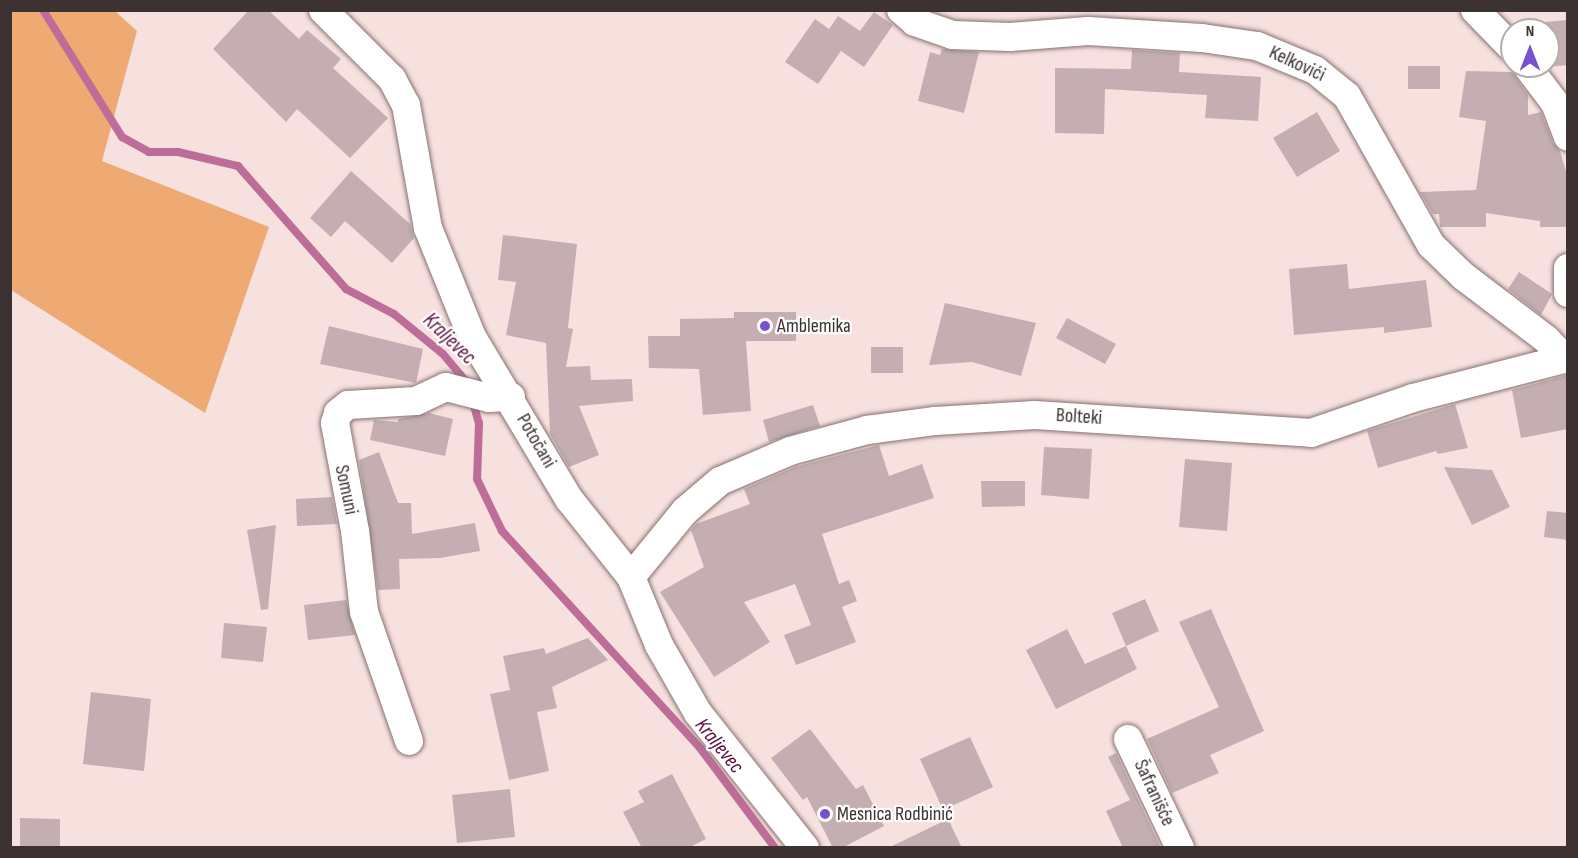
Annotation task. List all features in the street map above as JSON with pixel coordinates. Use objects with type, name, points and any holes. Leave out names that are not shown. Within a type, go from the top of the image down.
[{"type":"street","name":"Potočani","points":[[323,10],[392,79],[406,105],[428,228],[472,337],[511,397],[569,498],[631,577],[644,614],[698,714],[805,848]]},
{"type":"street","name":"Kelkovići","points":[[901,10],[915,22],[952,35],[1010,37],[1088,31],[1202,38],[1257,46],[1315,69],[1347,96],[1431,245],[1463,276],[1546,339],[1566,358]]},
{"type":"street","points":[[1475,10],[1500,36]]},
{"type":"street","points":[[1536,78],[1555,103],[1568,137]]},
{"type":"street","points":[[1568,268],[1568,294]]},
{"type":"street","name":"Bolteki","points":[[631,577],[685,512],[720,481],[790,451],[867,430],[935,421],[1035,415],[1311,433],[1413,398],[1566,358]]},
{"type":"street","name":"Somuni","points":[[409,741],[364,612],[353,521],[334,431],[338,413],[348,405],[416,401],[446,387],[511,397]]},
{"type":"street","name":"Šafranišće","points":[[1128,739],[1180,848]]},
{"type":"shaded area","points":[[10,11],[115,11],[137,31],[102,161],[269,227],[205,413],[11,290]]},
{"type":"building","points":[[249,10],[268,10],[299,39],[307,30],[341,59],[333,68],[388,118],[350,158],[297,109],[286,122],[213,49]]},
{"type":"building","points":[[874,12],[893,25],[864,67],[841,51],[818,84],[785,62],[815,19],[829,29],[838,16],[860,31]]},
{"type":"building","points":[[1568,20],[1568,65],[1560,66],[1560,21]]},
{"type":"building","points":[[942,49],[979,52],[964,113],[918,101],[930,52],[940,55]]},
{"type":"building","points":[[1132,50],[1180,53],[1179,72],[1261,77],[1258,121],[1205,118],[1207,95],[1105,89],[1104,134],[1055,133],[1055,68],[1131,69]]},
{"type":"building","points":[[1408,66],[1440,66],[1440,89],[1408,89]]},
{"type":"building","points":[[1466,71],[1500,72],[1500,78],[1516,78],[1528,95],[1528,115],[1541,112],[1553,143],[1560,151],[1568,179],[1568,227],[1540,227],[1540,221],[1486,213],[1486,227],[1440,227],[1439,214],[1433,214],[1420,192],[1476,190],[1486,121],[1459,117]]},
{"type":"building","points":[[1317,112],[1340,151],[1297,177],[1273,138]]},
{"type":"building","points":[[351,171],[410,224],[414,238],[392,263],[345,221],[331,237],[310,218]]},
{"type":"building","points":[[503,235],[577,244],[568,328],[573,329],[566,367],[590,366],[591,380],[632,379],[633,401],[579,406],[599,455],[569,467],[550,434],[546,343],[506,335],[516,282],[498,280]]},
{"type":"building","points":[[1347,264],[1349,289],[1426,280],[1432,327],[1384,333],[1384,327],[1294,335],[1289,269]]},
{"type":"building","points":[[1519,272],[1552,294],[1541,315],[1508,289]]},
{"type":"building","points":[[945,303],[1036,323],[1021,376],[972,362],[929,365]]},
{"type":"building","points":[[734,312],[796,312],[796,341],[746,341],[751,411],[703,415],[699,369],[649,368],[648,336],[680,336],[680,319],[734,318]]},
{"type":"building","points":[[1067,318],[1116,344],[1105,364],[1056,338]]},
{"type":"building","points":[[329,326],[423,349],[416,383],[320,364]]},
{"type":"building","points":[[871,347],[903,347],[903,373],[871,373]]},
{"type":"building","points":[[1568,375],[1568,429],[1521,438],[1512,390]]},
{"type":"building","points":[[1455,404],[1468,448],[1438,454],[1436,451],[1378,468],[1367,431]]},
{"type":"building","points":[[813,405],[820,426],[769,442],[763,420]]},
{"type":"building","points":[[429,413],[453,419],[445,456],[370,440],[374,420],[398,422],[398,419]]},
{"type":"building","points":[[879,445],[889,476],[922,464],[934,498],[822,534],[839,584],[849,580],[857,601],[842,607],[856,642],[796,665],[784,635],[811,625],[795,584],[744,602],[770,642],[714,677],[660,592],[704,567],[691,530],[696,524],[750,504],[744,489],[795,467]]},
{"type":"building","points":[[1044,447],[1092,449],[1089,499],[1041,495]]},
{"type":"building","points":[[379,452],[398,503],[411,503],[412,534],[475,523],[480,551],[440,558],[399,559],[400,589],[378,590],[359,460]]},
{"type":"building","points":[[1185,459],[1232,463],[1227,531],[1179,527]]},
{"type":"building","points":[[1444,467],[1492,470],[1510,507],[1472,525]]},
{"type":"building","points":[[981,481],[1025,481],[1025,506],[982,507]]},
{"type":"building","points":[[332,497],[337,524],[297,526],[296,499]]},
{"type":"building","points":[[1547,511],[1568,513],[1568,540],[1544,537]]},
{"type":"building","points":[[276,525],[268,609],[261,610],[247,530]]},
{"type":"building","points":[[1145,599],[1159,631],[1126,646],[1112,613]]},
{"type":"building","points":[[346,600],[355,635],[308,640],[304,605]]},
{"type":"building","points":[[1211,609],[1264,731],[1210,755],[1219,773],[1172,793],[1147,739],[1219,707],[1179,622]]},
{"type":"building","points":[[224,623],[267,627],[263,662],[221,658]]},
{"type":"building","points":[[1067,629],[1085,664],[1126,646],[1137,669],[1056,709],[1026,650]]},
{"type":"building","points":[[588,638],[608,660],[552,687],[557,708],[537,712],[549,771],[509,780],[490,694],[510,690],[503,656],[544,648],[546,654]]},
{"type":"building","points":[[91,692],[151,699],[144,771],[83,764]]},
{"type":"building","points":[[810,729],[856,789],[863,785],[884,826],[842,848],[833,848],[807,797],[803,800],[771,758]]},
{"type":"building","points":[[970,737],[993,787],[943,810],[920,759]]},
{"type":"building","points":[[1116,753],[1161,848],[1123,848],[1106,811],[1130,800],[1108,757]]},
{"type":"building","points":[[672,774],[706,839],[688,848],[642,848],[623,812],[644,802],[638,791]]},
{"type":"building","points":[[510,789],[515,837],[457,843],[452,795]]},
{"type":"building","points":[[20,818],[60,819],[60,848],[20,848]]},
{"type":"building","points":[[948,819],[962,848],[888,848]]},
{"type":"waterway","name":"Kraljevec","points":[[43,10],[122,137],[149,152],[178,152],[238,166],[346,289],[394,314],[443,354],[467,383]]},
{"type":"waterway","name":"Kraljevec","points":[[472,399],[479,423],[477,479],[502,531],[700,748],[775,848]]},
{"type":"place","name":"Amblemika","points":[[765,326]]},
{"type":"place","name":"Mesnica Rodbinić","points":[[825,814]]}]
